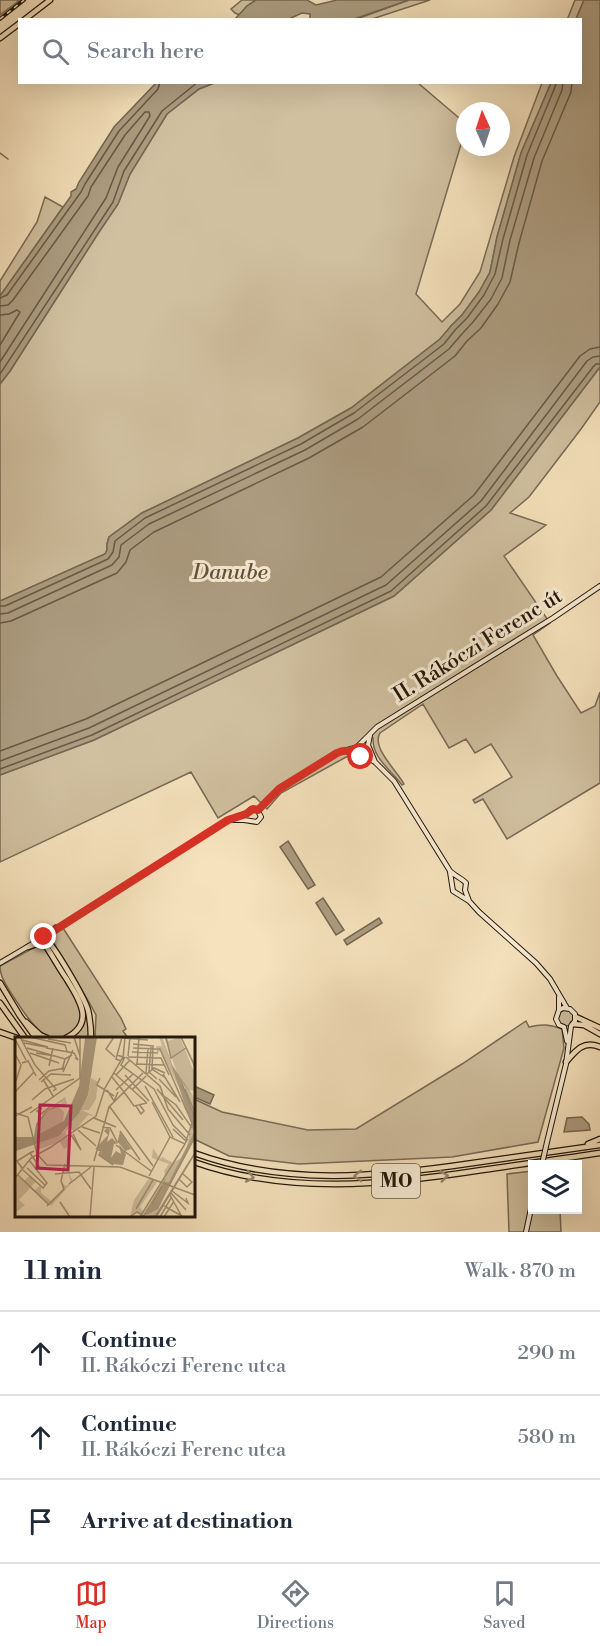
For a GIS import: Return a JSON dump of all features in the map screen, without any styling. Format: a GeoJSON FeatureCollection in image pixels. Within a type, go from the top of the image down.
{"type":"FeatureCollection","features":[{"type":"Feature","properties":{"kind":"main road"},"geometry":{"type":"LineString","coordinates":[[27,18],[50,0]]}},
{"type":"Feature","properties":{"kind":"main road"},"geometry":{"type":"LineString","coordinates":[[0,38],[18,24]]}},
{"type":"Feature","properties":{"kind":"main road","name":"II. Rákóczi Ferenc út"},"geometry":{"type":"LineString","coordinates":[[362,743],[372,732],[600,586]]}},
{"type":"Feature","properties":{"kind":"main road"},"geometry":{"type":"LineString","coordinates":[[372,732],[368,745],[375,762],[399,788],[450,871],[458,879],[464,881],[469,901]]}},
{"type":"Feature","properties":{"kind":"main road"},"geometry":{"type":"LineString","coordinates":[[0,963],[230,819],[253,809],[258,810],[279,789],[341,751],[357,747],[362,743],[368,745]]}},
{"type":"Feature","properties":{"kind":"main road"},"geometry":{"type":"LineString","coordinates":[[357,747],[357,753]]}},
{"type":"Feature","properties":{"kind":"main road"},"geometry":{"type":"LineString","coordinates":[[341,751],[357,753],[375,762]]}},
{"type":"Feature","properties":{"kind":"main road"},"geometry":{"type":"LineString","coordinates":[[366,757],[370,752]]}},
{"type":"Feature","properties":{"kind":"main road"},"geometry":{"type":"LineString","coordinates":[[225,822],[237,820],[255,822],[260,819],[261,814],[258,810]]}},
{"type":"Feature","properties":{"kind":"main road"},"geometry":{"type":"LineString","coordinates":[[248,813],[250,821]]}},
{"type":"Feature","properties":{"kind":"main road"},"geometry":{"type":"LineString","coordinates":[[450,871],[454,892],[469,901],[478,912],[536,963],[550,979],[567,1008],[573,1011],[576,1017],[600,1028]]}},
{"type":"Feature","properties":{"kind":"main road"},"geometry":{"type":"LineString","coordinates":[[453,882],[458,879]]}},
{"type":"Feature","properties":{"kind":"main road"},"geometry":{"type":"LineString","coordinates":[[459,894],[465,890]]}},
{"type":"Feature","properties":{"kind":"main road"},"geometry":{"type":"LineString","coordinates":[[48,945],[50,936],[56,928]]}},
{"type":"Feature","properties":{"kind":"main road"},"geometry":{"type":"LineString","coordinates":[[44,937],[81,1005],[83,1016],[80,1025],[76,1032],[68,1037]]}},
{"type":"Feature","properties":{"kind":"main road"},"geometry":{"type":"LineString","coordinates":[[28,946],[39,943],[48,945],[85,1003],[90,1019],[91,1037]]}},
{"type":"Feature","properties":{"kind":"main road"},"geometry":{"type":"LineString","coordinates":[[0,983],[35,1037]]}},
{"type":"Feature","properties":{"kind":"main road"},"geometry":{"type":"LineString","coordinates":[[559,996],[559,1010],[556,1019],[559,1025],[564,1027],[578,1024],[589,1027],[600,1034]]}},
{"type":"Feature","properties":{"kind":"main road"},"geometry":{"type":"LineString","coordinates":[[0,1003],[24,1037]]}},
{"type":"Feature","properties":{"kind":"main road"},"geometry":{"type":"LineString","coordinates":[[559,1010],[567,1008]]}},
{"type":"Feature","properties":{"kind":"main road"},"geometry":{"type":"LineString","coordinates":[[20,1016],[45,1037]]}},
{"type":"Feature","properties":{"kind":"main road"},"geometry":{"type":"LineString","coordinates":[[543,1160],[566,1062],[572,1025],[576,1017]]}},
{"type":"Feature","properties":{"kind":"main road"},"geometry":{"type":"LineString","coordinates":[[564,1027],[568,1044]]}},
{"type":"Feature","properties":{"kind":"main road"},"geometry":{"type":"LineString","coordinates":[[0,1032],[15,1037]]}},
{"type":"Feature","properties":{"kind":"main road"},"geometry":{"type":"LineString","coordinates":[[566,1062],[579,1047],[587,1044],[600,1047]]}},
{"type":"Feature","properties":{"kind":"main road"},"geometry":{"type":"LineString","coordinates":[[562,1150],[590,1144],[600,1139]]}},
{"type":"Feature","properties":{"kind":"main road","name":"M0"},"geometry":{"type":"LineString","coordinates":[[195,1152],[222,1162],[267,1171],[340,1176],[427,1170],[600,1145]]}},
{"type":"Feature","properties":{"kind":"main road","name":"M0"},"geometry":{"type":"LineString","coordinates":[[195,1162],[258,1179],[302,1184],[343,1185],[437,1177],[600,1153]]}},
{"type":"Feature","properties":{"kind":"main road"},"geometry":{"type":"LineString","coordinates":[[526,1232],[530,1214]]}},
{"type":"Feature","properties":{"kind":"shaded area"},"geometry":{"type":"Polygon","coordinates":[[[0,0],[20,0],[0,15],[0,0]]]}},
{"type":"Feature","properties":{"kind":"shaded area"},"geometry":{"type":"Polygon","coordinates":[[[242,0],[256,0],[240,15],[231,9],[242,0]]]}},
{"type":"Feature","properties":{"kind":"shaded area"},"geometry":{"type":"Polygon","coordinates":[[[409,0],[430,0],[375,18],[360,18],[409,0]]]}},
{"type":"Feature","properties":{"kind":"shaded area"},"geometry":{"type":"Polygon","coordinates":[[[575,0],[584,0],[576,18],[568,18],[575,0]]]}},
{"type":"Feature","properties":{"kind":"shaded area"},"geometry":{"type":"Polygon","coordinates":[[[212,84],[419,84],[456,115],[457,156],[416,294],[442,322],[460,304],[480,272],[514,157],[542,84],[551,84],[521,153],[497,237],[490,272],[462,315],[440,339],[351,408],[298,438],[142,513],[109,537],[105,554],[0,601],[0,384],[118,204],[130,174],[167,114],[199,89],[212,84]]]}},
{"type":"Feature","properties":{"kind":"shaded area"},"geometry":{"type":"Polygon","coordinates":[[[45,197],[63,207],[0,296],[0,281],[37,222],[45,197]]]}},
{"type":"Feature","properties":{"kind":"shaded area"},"geometry":{"type":"Polygon","coordinates":[[[600,367],[600,402],[529,497],[510,513],[546,525],[504,556],[550,623],[533,635],[581,713],[595,706],[600,692],[600,783],[507,839],[483,799],[475,803],[473,800],[512,777],[491,744],[475,753],[466,739],[449,748],[423,704],[380,733],[378,739],[382,752],[404,784],[402,785],[379,758],[373,738],[367,735],[355,746],[346,748],[348,756],[281,793],[267,809],[254,796],[218,818],[191,772],[0,862],[0,775],[94,740],[394,596],[491,510],[600,367]]]}},
{"type":"Feature","properties":{"kind":"shaded area"},"geometry":{"type":"Polygon","coordinates":[[[63,928],[121,1018],[126,1029],[123,1031],[127,1037],[95,1037],[96,1015],[53,942],[57,932],[63,928]]]}},
{"type":"Feature","properties":{"kind":"shaded area"},"geometry":{"type":"Polygon","coordinates":[[[37,946],[45,949],[80,1006],[80,1022],[73,1031],[66,1037],[51,1037],[40,1031],[7,987],[1,975],[0,966],[37,946]]]}},
{"type":"Feature","properties":{"kind":"shaded area"},"geometry":{"type":"Polygon","coordinates":[[[85,1010],[88,1017],[89,1037],[71,1037],[82,1027],[85,1010]]]}},
{"type":"Feature","properties":{"kind":"shaded area"},"geometry":{"type":"Polygon","coordinates":[[[566,1010],[574,1018],[566,1026],[558,1018],[566,1010]]]}},
{"type":"Feature","properties":{"kind":"shaded area"},"geometry":{"type":"Polygon","coordinates":[[[526,1021],[529,1027],[546,1025],[562,1029],[564,1048],[538,1142],[452,1157],[299,1164],[229,1156],[195,1139],[195,1099],[222,1112],[308,1130],[356,1129],[462,1064],[526,1021]]]}},
{"type":"Feature","properties":{"kind":"shaded area"},"geometry":{"type":"Polygon","coordinates":[[[528,1171],[528,1214],[560,1214],[561,1232],[509,1232],[507,1174],[528,1171]]]}},
{"type":"Feature","properties":{"kind":"water"},"geometry":{"type":"Polygon","coordinates":[[[256,0],[307,0],[316,5],[337,0],[409,0],[357,18],[310,18],[310,14],[302,13],[291,18],[236,18],[256,0]]]}},
{"type":"Feature","properties":{"kind":"water","name":"Danube"},"geometry":{"type":"Polygon","coordinates":[[[584,0],[600,0],[600,367],[491,510],[394,596],[94,740],[0,775],[0,601],[105,554],[109,537],[142,513],[298,438],[351,408],[440,339],[462,315],[490,272],[497,237],[521,153],[551,84],[582,84],[582,18],[576,18],[584,0]]]}},
{"type":"Feature","properties":{"kind":"water"},"geometry":{"type":"Polygon","coordinates":[[[155,84],[212,84],[199,89],[167,114],[130,174],[118,204],[0,384],[0,296],[71,196],[71,192],[76,189],[114,127],[155,84]]]}},
{"type":"Feature","properties":{"kind":"water"},"geometry":{"type":"Polygon","coordinates":[[[288,841],[315,885],[308,889],[280,847],[288,841]]]}},
{"type":"Feature","properties":{"kind":"water"},"geometry":{"type":"Polygon","coordinates":[[[323,898],[344,930],[336,935],[316,903],[323,898]]]}},
{"type":"Feature","properties":{"kind":"water"},"geometry":{"type":"Polygon","coordinates":[[[379,918],[382,923],[347,945],[344,940],[379,918]]]}},
{"type":"Feature","properties":{"kind":"water"},"geometry":{"type":"Polygon","coordinates":[[[195,1086],[214,1095],[210,1104],[195,1097],[195,1086]]]}},
{"type":"Feature","properties":{"kind":"water"},"geometry":{"type":"Polygon","coordinates":[[[582,1117],[589,1124],[590,1130],[564,1132],[567,1118],[582,1117]]]}},
{"type":"Feature","properties":{"kind":"waterway"},"geometry":{"type":"LineString","coordinates":[[0,153],[8,159]]}},
{"type":"Feature","properties":{"kind":"railway"},"geometry":{"type":"LineString","coordinates":[[0,19],[24,0]]}},
{"type":"Feature","properties":{"kind":"route"},"geometry":{"type":"LineString","coordinates":[[44,937],[228,820],[253,809],[258,810],[279,789],[337,753],[351,751],[361,757]]}}]}
